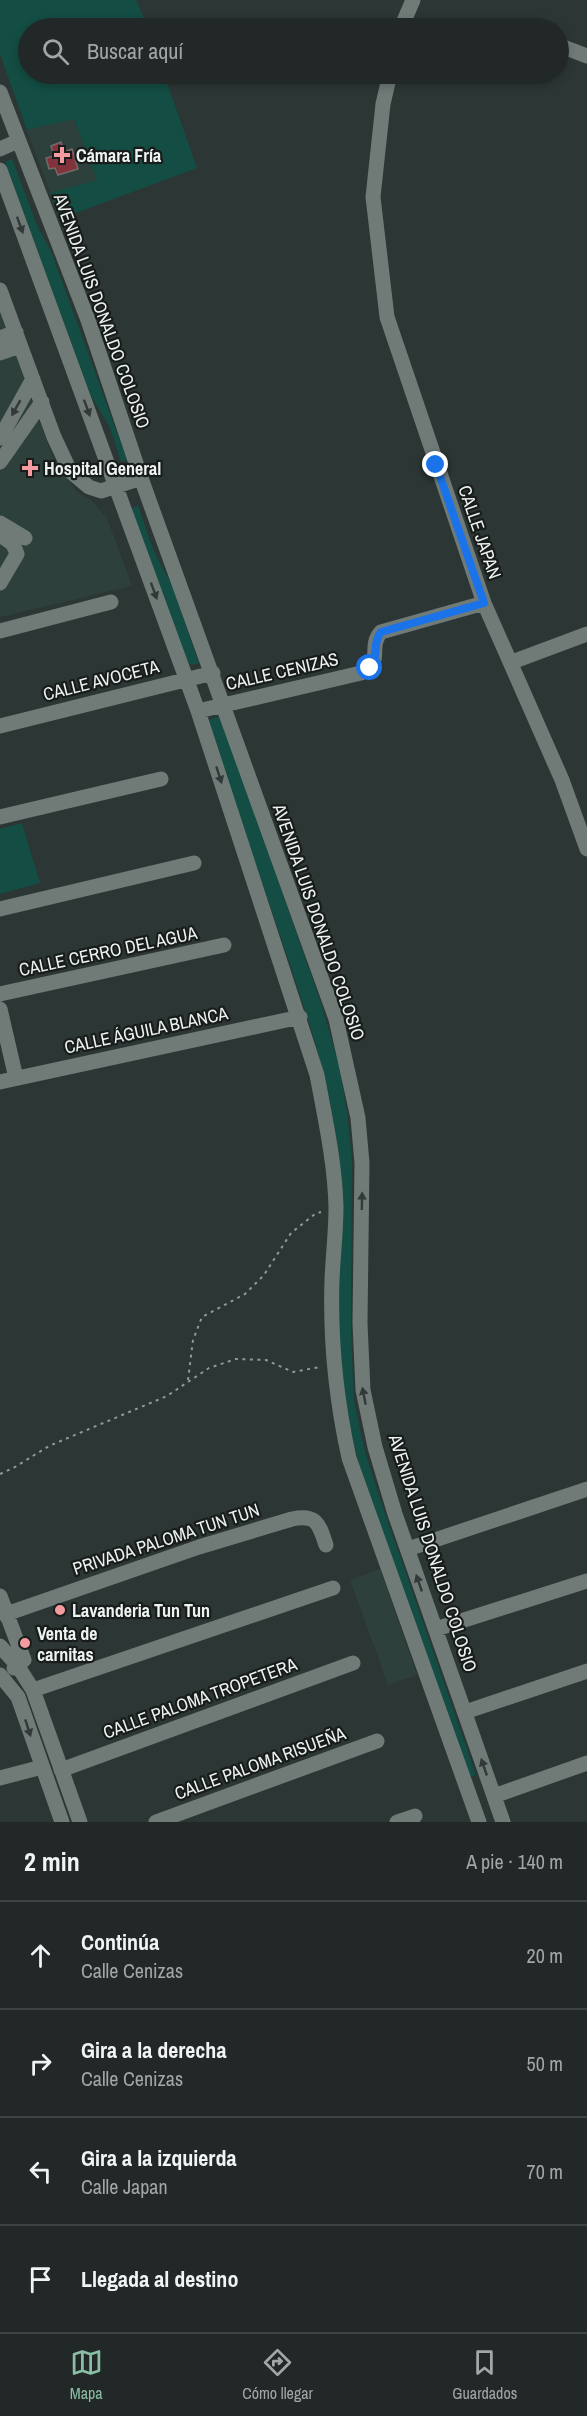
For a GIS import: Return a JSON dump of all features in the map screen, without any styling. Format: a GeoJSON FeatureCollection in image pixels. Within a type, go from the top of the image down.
{"type":"FeatureCollection","features":[{"type":"Feature","properties":{"kind":"street"},"geometry":{"type":"LineString","coordinates":[[405,18],[413,0]]}},
{"type":"Feature","properties":{"kind":"street"},"geometry":{"type":"LineString","coordinates":[[569,49],[587,56]]}},
{"type":"Feature","properties":{"kind":"street","name":"CALLE JAPAN"},"geometry":{"type":"LineString","coordinates":[[388,84],[383,104],[373,197],[387,317],[484,603],[512,662],[562,780],[587,849]]}},
{"type":"Feature","properties":{"kind":"street","name":"AVENIDA LUIS DONALDO COLOSIO"},"geometry":{"type":"LineString","coordinates":[[0,92],[87,320],[141,478],[336,1019],[358,1118],[363,1163],[360,1323],[363,1390],[375,1447],[408,1549],[503,1822]]}},
{"type":"Feature","properties":{"kind":"street"},"geometry":{"type":"LineString","coordinates":[[0,149],[18,141]]}},
{"type":"Feature","properties":{"kind":"street"},"geometry":{"type":"LineString","coordinates":[[0,170],[198,711],[300,1017],[317,1075],[326,1123],[336,1208],[332,1281],[333,1365],[338,1409],[349,1458],[479,1822]]}},
{"type":"Feature","properties":{"kind":"street"},"geometry":{"type":"LineString","coordinates":[[0,290],[54,437],[70,471],[89,487],[101,491],[141,478]]}},
{"type":"Feature","properties":{"kind":"street"},"geometry":{"type":"LineString","coordinates":[[0,338],[18,339]]}},
{"type":"Feature","properties":{"kind":"street"},"geometry":{"type":"LineString","coordinates":[[0,353],[18,339]]}},
{"type":"Feature","properties":{"kind":"street"},"geometry":{"type":"LineString","coordinates":[[0,438],[33,379]]}},
{"type":"Feature","properties":{"kind":"street"},"geometry":{"type":"LineString","coordinates":[[0,462],[42,402]]}},
{"type":"Feature","properties":{"kind":"street"},"geometry":{"type":"LineString","coordinates":[[0,523],[25,538]]}},
{"type":"Feature","properties":{"kind":"street"},"geometry":{"type":"LineString","coordinates":[[0,535],[13,544],[17,555],[1,578]]}},
{"type":"Feature","properties":{"kind":"street"},"geometry":{"type":"LineString","coordinates":[[0,631],[111,602]]}},
{"type":"Feature","properties":{"kind":"street","name":"CALLE CENIZAS"},"geometry":{"type":"LineString","coordinates":[[198,711],[361,673],[375,662],[375,639],[381,632],[484,603]]}},
{"type":"Feature","properties":{"kind":"street"},"geometry":{"type":"LineString","coordinates":[[512,662],[587,634]]}},
{"type":"Feature","properties":{"kind":"street","name":"CALLE AVOCETA"},"geometry":{"type":"LineString","coordinates":[[0,726],[213,674]]}},
{"type":"Feature","properties":{"kind":"street"},"geometry":{"type":"LineString","coordinates":[[0,818],[161,780]]}},
{"type":"Feature","properties":{"kind":"street"},"geometry":{"type":"LineString","coordinates":[[0,909],[194,863]]}},
{"type":"Feature","properties":{"kind":"street","name":"CALLE CERRO DEL AGUA"},"geometry":{"type":"LineString","coordinates":[[0,994],[224,945]]}},
{"type":"Feature","properties":{"kind":"street"},"geometry":{"type":"LineString","coordinates":[[0,1009],[16,1078]]}},
{"type":"Feature","properties":{"kind":"street","name":"CALLE ÁGUILA BLANCA"},"geometry":{"type":"LineString","coordinates":[[0,1082],[300,1017]]}},
{"type":"Feature","properties":{"kind":"street"},"geometry":{"type":"LineString","coordinates":[[408,1549],[587,1489]]}},
{"type":"Feature","properties":{"kind":"street","name":"PRIVADA PALOMA TUN TUN"},"geometry":{"type":"LineString","coordinates":[[7,1617],[9,1613],[199,1547],[304,1516],[312,1518],[320,1527],[326,1545]]}},
{"type":"Feature","properties":{"kind":"street"},"geometry":{"type":"LineString","coordinates":[[436,1629],[587,1581]]}},
{"type":"Feature","properties":{"kind":"street"},"geometry":{"type":"LineString","coordinates":[[33,1690],[333,1588]]}},
{"type":"Feature","properties":{"kind":"street"},"geometry":{"type":"LineString","coordinates":[[0,1596],[24,1660],[1,1676],[18,1697],[62,1822]]}},
{"type":"Feature","properties":{"kind":"street"},"geometry":{"type":"LineString","coordinates":[[2,1651],[17,1665],[33,1690],[80,1822]]}},
{"type":"Feature","properties":{"kind":"street","name":"CALLE PALOMA TROPETERA"},"geometry":{"type":"LineString","coordinates":[[61,1770],[353,1663]]}},
{"type":"Feature","properties":{"kind":"street"},"geometry":{"type":"LineString","coordinates":[[465,1712],[587,1671]]}},
{"type":"Feature","properties":{"kind":"street","name":"CALLE PALOMA RISUEÑA"},"geometry":{"type":"LineString","coordinates":[[156,1822],[377,1741]]}},
{"type":"Feature","properties":{"kind":"street"},"geometry":{"type":"LineString","coordinates":[[470,1796],[492,1792],[587,1763]]}},
{"type":"Feature","properties":{"kind":"street"},"geometry":{"type":"LineString","coordinates":[[0,1778],[42,1767]]}},
{"type":"Feature","properties":{"kind":"street"},"geometry":{"type":"LineString","coordinates":[[397,1822],[415,1816]]}},
{"type":"Feature","properties":{"kind":"path"},"geometry":{"type":"LineString","coordinates":[[188,1381],[193,1340],[202,1317],[245,1294],[264,1275],[291,1233],[315,1214],[336,1208]]}},
{"type":"Feature","properties":{"kind":"path"},"geometry":{"type":"LineString","coordinates":[[0,1474],[49,1446],[167,1396],[209,1368],[236,1359],[266,1360],[293,1372],[333,1365]]}},
{"type":"Feature","properties":{"kind":"shaded area","name":"Cámara Fría"},"geometry":{"type":"Polygon","coordinates":[[[74,119],[97,180],[50,193],[27,130],[74,119]]]}},
{"type":"Feature","properties":{"kind":"shaded area","name":"Hospital General"},"geometry":{"type":"Polygon","coordinates":[[[0,310],[52,456],[77,492],[91,500],[107,518],[132,586],[0,617],[0,310]]]}},
{"type":"Feature","properties":{"kind":"shaded area"},"geometry":{"type":"Polygon","coordinates":[[[380,1569],[417,1675],[388,1685],[350,1580],[380,1569]]]}},
{"type":"Feature","properties":{"kind":"green space"},"geometry":{"type":"Polygon","coordinates":[[[0,0],[136,0],[144,18],[18,18],[18,84],[168,84],[197,168],[60,219],[50,193],[97,180],[74,119],[27,130],[0,54],[0,0]]]}},
{"type":"Feature","properties":{"kind":"green space"},"geometry":{"type":"Polygon","coordinates":[[[12,159],[38,228],[51,251],[127,460],[121,462],[110,428],[90,394],[5,162],[12,159]]]}},
{"type":"Feature","properties":{"kind":"green space"},"geometry":{"type":"Polygon","coordinates":[[[138,505],[156,555],[171,582],[199,664],[186,665],[131,509],[138,505]]]}},
{"type":"Feature","properties":{"kind":"green space"},"geometry":{"type":"Polygon","coordinates":[[[220,716],[321,1003],[339,1065],[352,1159],[351,1331],[354,1401],[364,1448],[377,1490],[476,1775],[469,1777],[364,1481],[351,1430],[341,1379],[338,1344],[340,1194],[333,1117],[306,1012],[206,721],[220,716]]]}},
{"type":"Feature","properties":{"kind":"green space"},"geometry":{"type":"Polygon","coordinates":[[[22,823],[40,883],[0,894],[0,829],[22,823]]]}},
{"type":"Feature","properties":{"kind":"building"},"geometry":{"type":"Polygon","coordinates":[[[61,142],[64,152],[72,149],[78,169],[58,175],[55,168],[49,169],[46,158],[54,156],[51,146],[61,142]]]}},
{"type":"Feature","properties":{"kind":"place","name":"Cámara Fría"},"geometry":{"type":"Point","coordinates":[62,155]}},
{"type":"Feature","properties":{"kind":"place","name":"Hospital General"},"geometry":{"type":"Point","coordinates":[30,468]}},
{"type":"Feature","properties":{"kind":"place","name":"Lavanderia Tun Tun"},"geometry":{"type":"Point","coordinates":[60,1610]}},
{"type":"Feature","properties":{"kind":"place","name":"Venta de carnitas"},"geometry":{"type":"Point","coordinates":[25,1643]}},
{"type":"Feature","properties":{"kind":"route"},"geometry":{"type":"LineString","coordinates":[[370,668],[375,662],[375,639],[381,632],[484,603],[436,465]]}}]}
